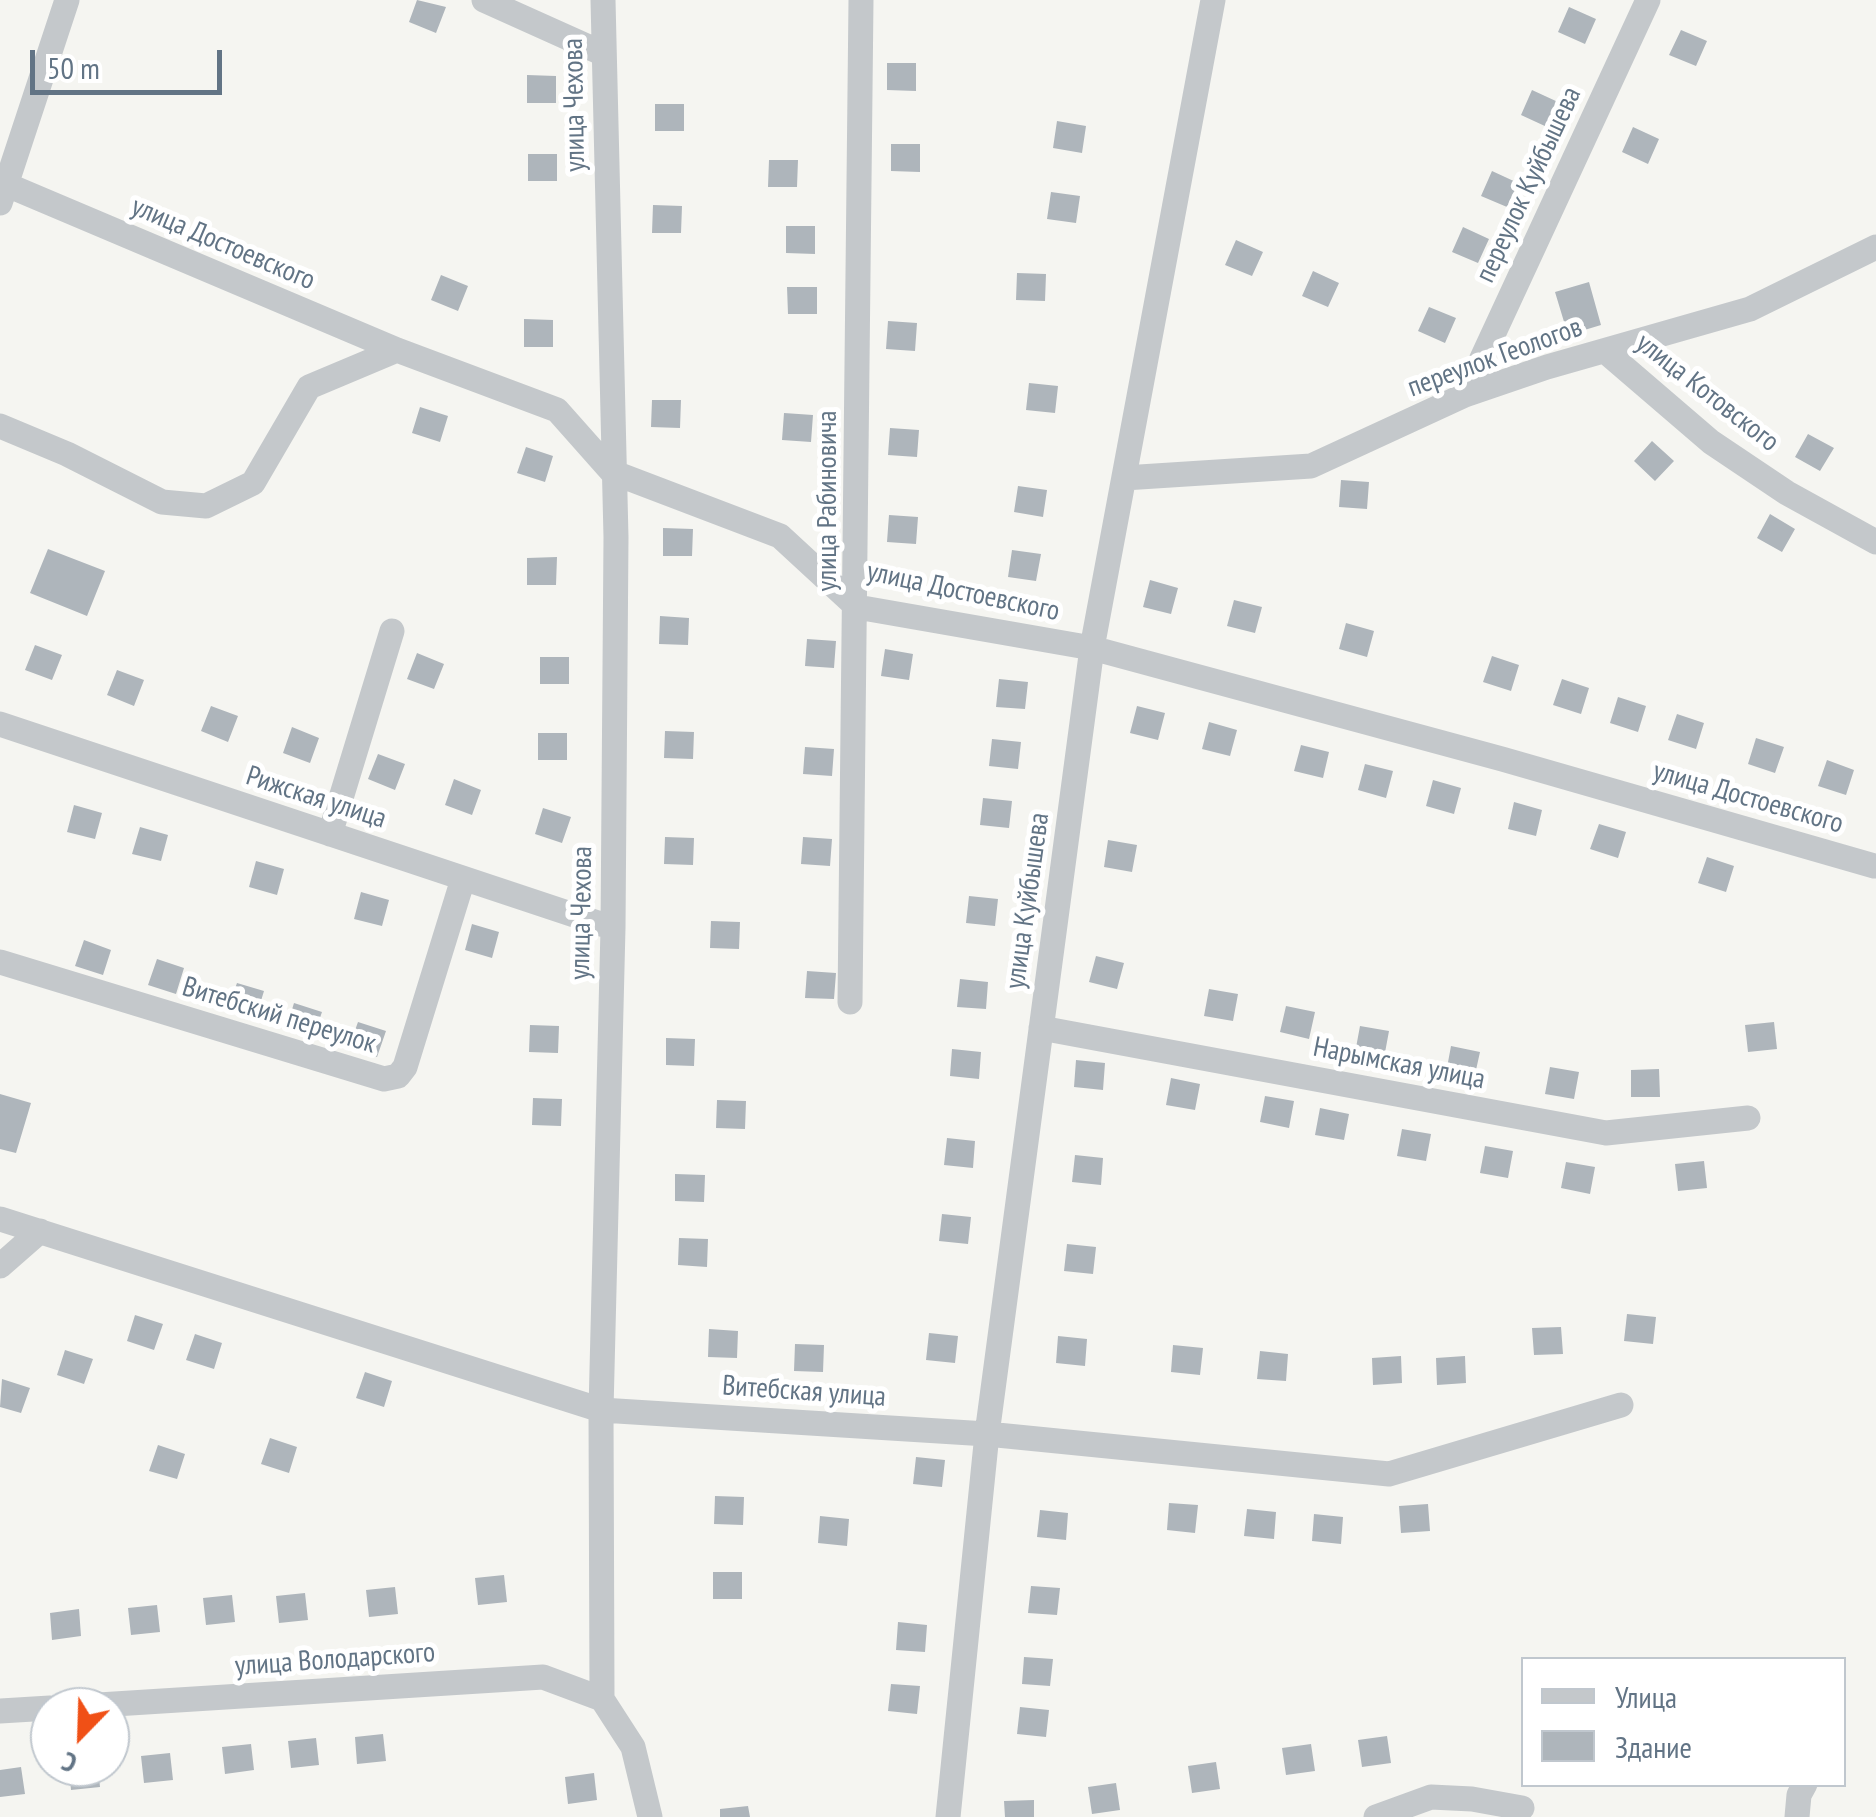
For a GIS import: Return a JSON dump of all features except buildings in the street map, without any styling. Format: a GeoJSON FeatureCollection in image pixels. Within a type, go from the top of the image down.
{"type":"FeatureCollection","features":[{"type":"Feature","properties":{"kind":"street"},"geometry":{"type":"LineString","coordinates":[[2,190],[67,0]]}},
{"type":"Feature","properties":{"kind":"street"},"geometry":{"type":"LineString","coordinates":[[484,0],[604,54]]}},
{"type":"Feature","properties":{"kind":"street","name":"улица Чехова"},"geometry":{"type":"LineString","coordinates":[[602,1699],[600,1410],[613,928],[616,537],[603,0]]}},
{"type":"Feature","properties":{"kind":"street","name":"улица Рабиновича"},"geometry":{"type":"LineString","coordinates":[[850,1002],[861,0]]}},
{"type":"Feature","properties":{"kind":"street","name":"улица Куйбышева"},"geometry":{"type":"LineString","coordinates":[[948,1817],[987,1434],[1092,648],[1213,0]]}},
{"type":"Feature","properties":{"kind":"street","name":"переулок Куйбышева"},"geometry":{"type":"LineString","coordinates":[[1465,395],[1648,0]]}},
{"type":"Feature","properties":{"kind":"street","name":"улица Достоевского"},"geometry":{"type":"LineString","coordinates":[[2,190],[397,350],[557,410],[612,472],[780,536],[857,606],[1092,648],[1502,759],[1874,866]]}},
{"type":"Feature","properties":{"kind":"street","name":"переулок Геологов"},"geometry":{"type":"LineString","coordinates":[[1124,478],[1312,466],[1465,395],[1750,310],[1876,247]]}},
{"type":"Feature","properties":{"kind":"street"},"geometry":{"type":"LineString","coordinates":[[0,426],[67,454],[162,502],[206,506],[253,483],[309,386],[397,350]]}},
{"type":"Feature","properties":{"kind":"street","name":"улица Котовского"},"geometry":{"type":"LineString","coordinates":[[1605,351],[1711,442],[1788,493],[1876,542]]}},
{"type":"Feature","properties":{"kind":"street"},"geometry":{"type":"LineString","coordinates":[[330,834],[392,632]]}},
{"type":"Feature","properties":{"kind":"street","name":"Рижская улица"},"geometry":{"type":"LineString","coordinates":[[0,724],[613,928]]}},
{"type":"Feature","properties":{"kind":"street","name":"Витебский переулок"},"geometry":{"type":"LineString","coordinates":[[0,962],[384,1079],[398,1076],[405,1067],[464,878]]}},
{"type":"Feature","properties":{"kind":"street","name":"Нарымская улица"},"geometry":{"type":"LineString","coordinates":[[1041,1028],[1606,1133],[1748,1118]]}},
{"type":"Feature","properties":{"kind":"street","name":"Витебская улица"},"geometry":{"type":"LineString","coordinates":[[0,1219],[600,1410],[987,1434],[1389,1474],[1622,1405]]}},
{"type":"Feature","properties":{"kind":"street"},"geometry":{"type":"LineString","coordinates":[[0,1266],[40,1231]]}},
{"type":"Feature","properties":{"kind":"street","name":"улица Володарского"},"geometry":{"type":"LineString","coordinates":[[130,1703],[543,1677],[602,1699]]}},
{"type":"Feature","properties":{"kind":"street"},"geometry":{"type":"LineString","coordinates":[[602,1699],[633,1747],[650,1817]]}},
{"type":"Feature","properties":{"kind":"street"},"geometry":{"type":"LineString","coordinates":[[0,1711],[30,1709]]}},
{"type":"Feature","properties":{"kind":"street"},"geometry":{"type":"LineString","coordinates":[[1376,1817],[1432,1797],[1522,1808]]}}]}
